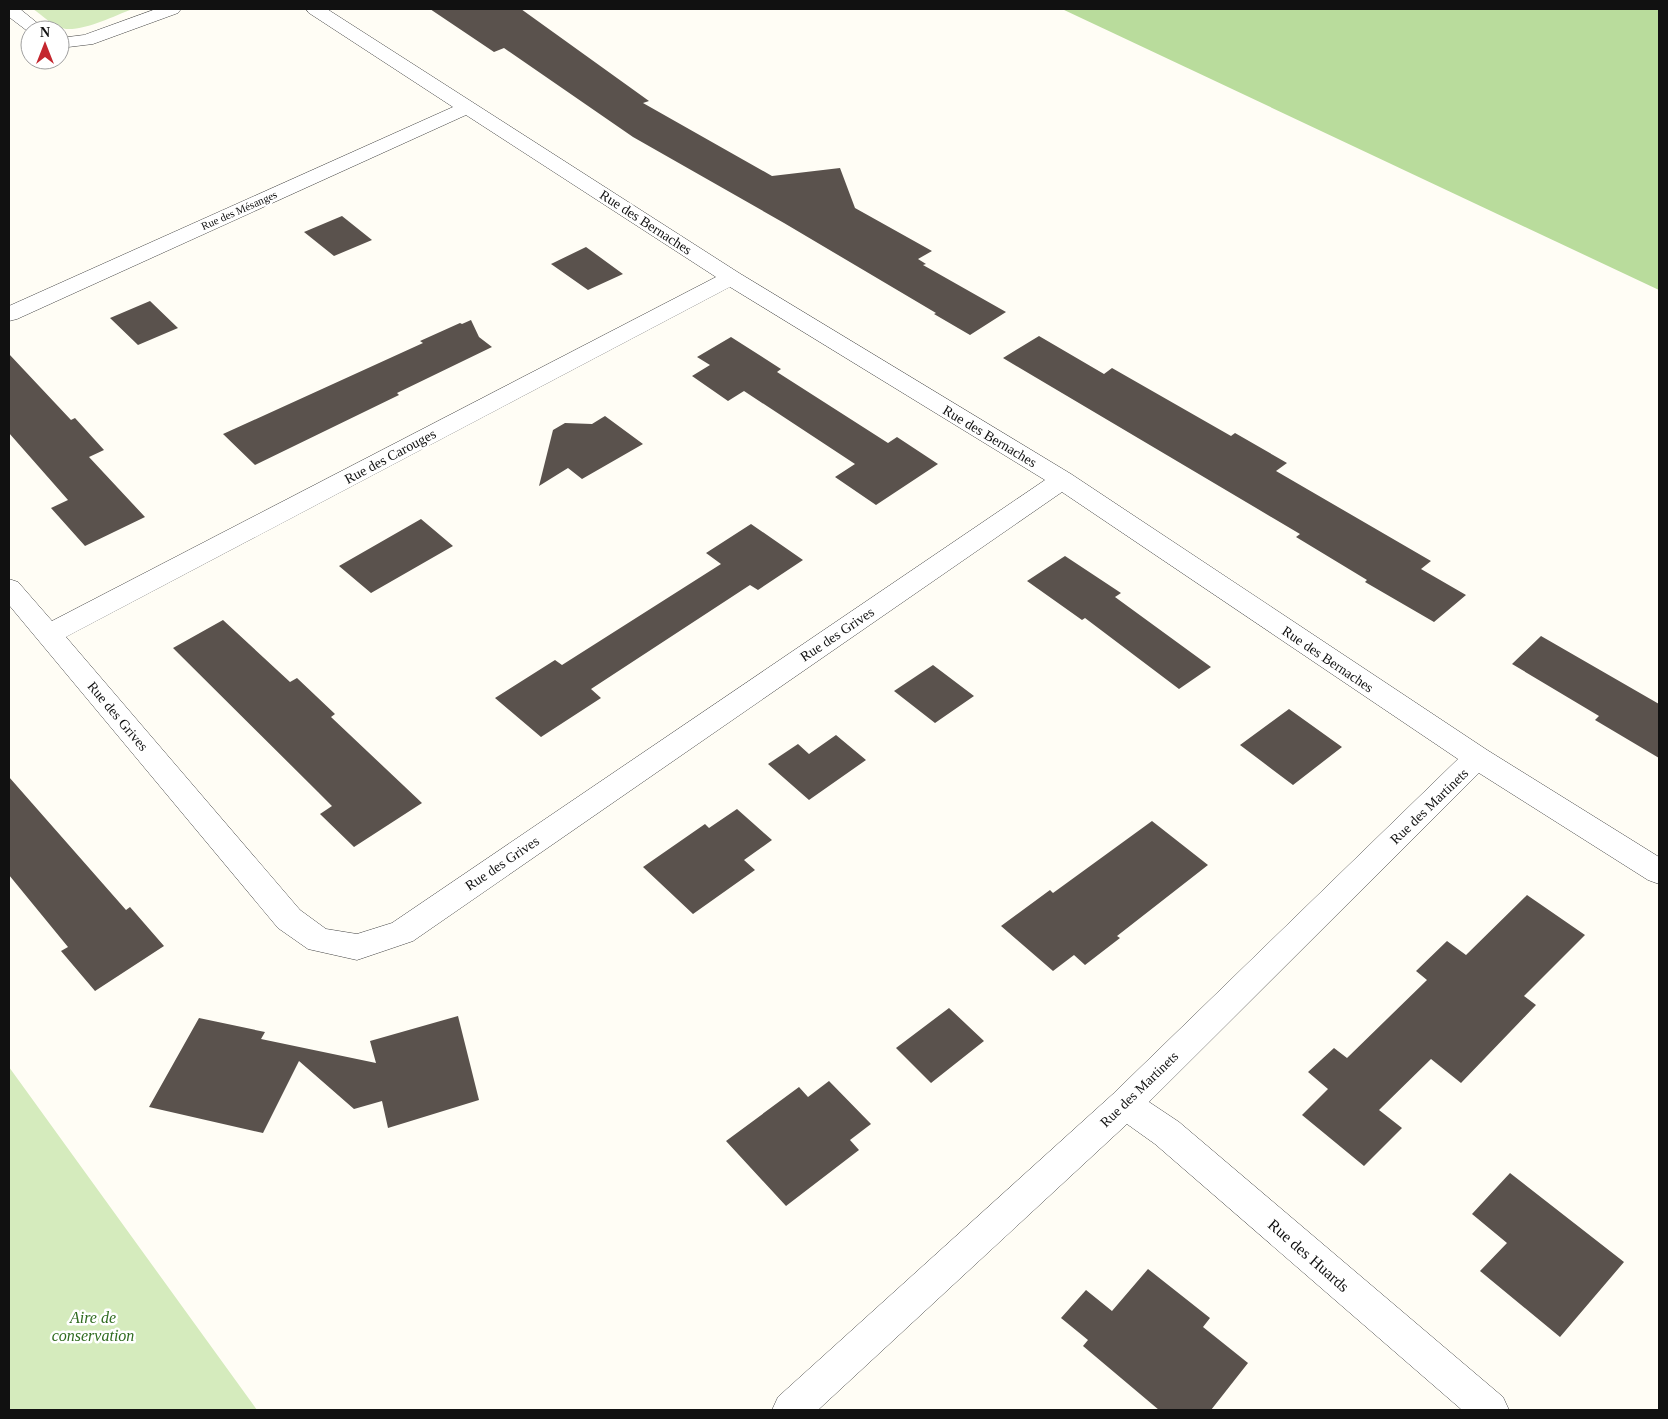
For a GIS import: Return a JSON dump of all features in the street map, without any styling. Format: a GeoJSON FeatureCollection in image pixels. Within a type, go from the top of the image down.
{"type":"FeatureCollection","features":[{"type":"Feature","properties":{"kind":"street"},"geometry":{"type":"LineString","coordinates":[[9,9],[24,20]]}},
{"type":"Feature","properties":{"kind":"street"},"geometry":{"type":"LineString","coordinates":[[70,42],[87,40],[172,9]]}},
{"type":"Feature","properties":{"kind":"street","name":"Rue des Bernaches"},"geometry":{"type":"LineString","coordinates":[[315,9],[731,278],[1062,480],[1477,758],[1659,872]]}},
{"type":"Feature","properties":{"kind":"street","name":"Rue des Mésanges"},"geometry":{"type":"LineString","coordinates":[[9,314],[469,107]]}},
{"type":"Feature","properties":{"kind":"street","name":"Rue des Carouges"},"geometry":{"type":"LineString","coordinates":[[50,634],[731,278]]}},
{"type":"Feature","properties":{"kind":"street","name":"Rue des Grives"},"geometry":{"type":"LineString","coordinates":[[9,588],[50,634],[289,919],[319,940],[357,947],[402,932],[1062,480]]}},
{"type":"Feature","properties":{"kind":"street","name":"Rue des Martinets"},"geometry":{"type":"LineString","coordinates":[[791,1410],[1125,1104],[1477,758]]}},
{"type":"Feature","properties":{"kind":"street","name":"Rue des Huards"},"geometry":{"type":"LineString","coordinates":[[1125,1104],[1167,1133],[1490,1410]]}},
{"type":"Feature","properties":{"kind":"green space"},"geometry":{"type":"Polygon","coordinates":[[[33,9],[133,9],[92,25],[74,29],[70,29],[70,20],[48,20],[33,9]]]}},
{"type":"Feature","properties":{"kind":"green space"},"geometry":{"type":"Polygon","coordinates":[[[1062,9],[1659,9],[1659,290],[1062,9]]]}},
{"type":"Feature","properties":{"kind":"green space","name":"Aire de conservation"},"geometry":{"type":"Polygon","coordinates":[[[9,1067],[257,1410],[9,1410],[9,1067]]]}},
{"type":"Feature","properties":{"kind":"building"},"geometry":{"type":"Polygon","coordinates":[[[430,9],[521,9],[649,101],[643,103],[772,176],[840,168],[855,208],[932,251],[918,259],[926,264],[923,265],[1006,312],[970,335],[784,223],[633,137],[504,48],[494,52],[430,9]]]}},
{"type":"Feature","properties":{"kind":"building"},"geometry":{"type":"Polygon","coordinates":[[[342,216],[372,240],[334,256],[304,232],[342,216]]]}},
{"type":"Feature","properties":{"kind":"building"},"geometry":{"type":"Polygon","coordinates":[[[586,247],[623,274],[588,290],[551,264],[586,247]]]}},
{"type":"Feature","properties":{"kind":"building"},"geometry":{"type":"Polygon","coordinates":[[[150,301],[178,328],[138,345],[110,318],[150,301]]]}},
{"type":"Feature","properties":{"kind":"building"},"geometry":{"type":"Polygon","coordinates":[[[471,320],[479,337],[492,347],[397,393],[399,395],[255,465],[223,434],[423,343],[420,341],[471,320]]]}},
{"type":"Feature","properties":{"kind":"building"},"geometry":{"type":"Polygon","coordinates":[[[1039,336],[1104,374],[1112,368],[1231,436],[1235,433],[1287,463],[1276,471],[1431,561],[1421,569],[1466,595],[1434,622],[1365,582],[1367,580],[1296,537],[1300,534],[1003,358],[1039,336]]]}},
{"type":"Feature","properties":{"kind":"building"},"geometry":{"type":"Polygon","coordinates":[[[731,337],[781,369],[777,372],[888,443],[897,437],[938,464],[876,505],[835,477],[855,464],[744,391],[728,401],[692,376],[710,365],[697,357],[731,337]]]}},
{"type":"Feature","properties":{"kind":"building"},"geometry":{"type":"Polygon","coordinates":[[[9,354],[71,420],[75,418],[104,450],[89,457],[145,517],[85,546],[51,508],[68,500],[9,433],[9,354]]]}},
{"type":"Feature","properties":{"kind":"building"},"geometry":{"type":"Polygon","coordinates":[[[605,416],[643,444],[582,479],[568,468],[539,486],[553,430],[565,423],[592,424],[605,416]]]}},
{"type":"Feature","properties":{"kind":"building"},"geometry":{"type":"Polygon","coordinates":[[[421,519],[453,546],[371,593],[339,566],[421,519]]]}},
{"type":"Feature","properties":{"kind":"building"},"geometry":{"type":"Polygon","coordinates":[[[751,524],[803,560],[758,590],[750,585],[591,689],[601,698],[541,737],[495,698],[555,660],[562,665],[721,564],[706,553],[751,524]]]}},
{"type":"Feature","properties":{"kind":"building"},"geometry":{"type":"Polygon","coordinates":[[[1065,556],[1121,593],[1115,597],[1211,667],[1179,689],[1085,618],[1082,620],[1027,581],[1065,556]]]}},
{"type":"Feature","properties":{"kind":"building"},"geometry":{"type":"Polygon","coordinates":[[[223,620],[290,682],[297,678],[335,714],[331,717],[422,803],[354,847],[320,814],[332,806],[173,648],[223,620]]]}},
{"type":"Feature","properties":{"kind":"building"},"geometry":{"type":"Polygon","coordinates":[[[1541,636],[1659,704],[1659,758],[1595,720],[1599,716],[1512,664],[1541,636]]]}},
{"type":"Feature","properties":{"kind":"building"},"geometry":{"type":"Polygon","coordinates":[[[933,665],[974,696],[935,723],[894,691],[933,665]]]}},
{"type":"Feature","properties":{"kind":"building"},"geometry":{"type":"Polygon","coordinates":[[[1289,709],[1342,747],[1293,785],[1240,745],[1289,709]]]}},
{"type":"Feature","properties":{"kind":"building"},"geometry":{"type":"Polygon","coordinates":[[[836,735],[866,760],[809,800],[768,764],[798,744],[809,754],[836,735]]]}},
{"type":"Feature","properties":{"kind":"building"},"geometry":{"type":"Polygon","coordinates":[[[9,777],[126,910],[130,907],[164,946],[95,991],[61,951],[68,947],[9,875],[9,777]]]}},
{"type":"Feature","properties":{"kind":"building"},"geometry":{"type":"Polygon","coordinates":[[[737,809],[772,840],[744,860],[755,870],[693,914],[643,867],[705,824],[709,828],[737,809]]]}},
{"type":"Feature","properties":{"kind":"building"},"geometry":{"type":"Polygon","coordinates":[[[1152,821],[1208,865],[1117,936],[1120,938],[1085,965],[1074,955],[1053,971],[1001,926],[1050,890],[1053,893],[1152,821]]]}},
{"type":"Feature","properties":{"kind":"building"},"geometry":{"type":"Polygon","coordinates":[[[1527,895],[1585,935],[1524,996],[1536,1005],[1461,1083],[1431,1059],[1379,1110],[1402,1128],[1364,1166],[1302,1115],[1328,1089],[1308,1072],[1334,1048],[1347,1058],[1427,980],[1416,971],[1447,941],[1466,955],[1527,895]]]}},
{"type":"Feature","properties":{"kind":"building"},"geometry":{"type":"Polygon","coordinates":[[[949,1008],[984,1041],[931,1083],[896,1048],[949,1008]]]}},
{"type":"Feature","properties":{"kind":"building"},"geometry":{"type":"Polygon","coordinates":[[[458,1016],[479,1100],[388,1128],[382,1101],[354,1109],[299,1061],[263,1133],[149,1107],[199,1018],[265,1032],[261,1039],[376,1063],[370,1041],[458,1016]]]}},
{"type":"Feature","properties":{"kind":"building"},"geometry":{"type":"Polygon","coordinates":[[[829,1081],[871,1124],[850,1140],[859,1150],[786,1206],[726,1141],[799,1087],[808,1097],[829,1081]]]}},
{"type":"Feature","properties":{"kind":"building"},"geometry":{"type":"Polygon","coordinates":[[[1510,1173],[1624,1262],[1560,1337],[1480,1271],[1507,1243],[1472,1214],[1510,1173]]]}},
{"type":"Feature","properties":{"kind":"building"},"geometry":{"type":"Polygon","coordinates":[[[1148,1269],[1210,1318],[1203,1327],[1248,1363],[1211,1410],[1159,1410],[1083,1346],[1088,1340],[1061,1318],[1086,1290],[1112,1311],[1148,1269]]]}}]}
